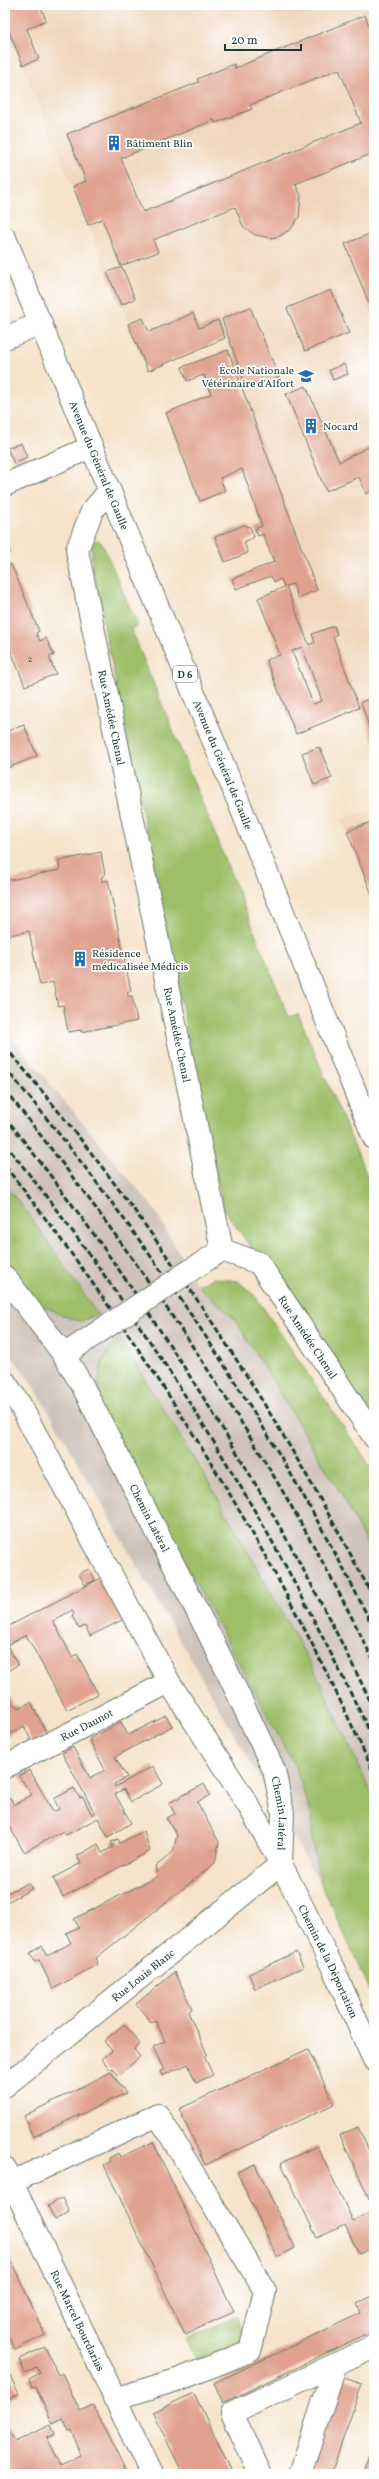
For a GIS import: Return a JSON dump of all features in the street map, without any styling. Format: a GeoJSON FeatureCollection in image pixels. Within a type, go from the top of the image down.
{"type":"FeatureCollection","features":[{"type":"Feature","properties":{"kind":"street","name":"Avenue du Général de Gaulle"},"geometry":{"type":"LineString","coordinates":[[5,238],[237,798],[369,1110],[374,1138]]}},
{"type":"Feature","properties":{"kind":"street"},"geometry":{"type":"LineString","coordinates":[[5,338],[41,323]]}},
{"type":"Feature","properties":{"kind":"street"},"geometry":{"type":"LineString","coordinates":[[5,485],[92,447]]}},
{"type":"Feature","properties":{"kind":"street","name":"Rue Amédée Chenal"},"geometry":{"type":"LineString","coordinates":[[109,491],[92,511],[77,550],[222,1250],[259,1263],[374,1437]]}},
{"type":"Feature","properties":{"kind":"street"},"geometry":{"type":"LineString","coordinates":[[64,1355],[222,1250]]}},
{"type":"Feature","properties":{"kind":"street","name":"Chemin Latéral"},"geometry":{"type":"LineString","coordinates":[[5,1277],[64,1355],[82,1385],[210,1636],[274,1770],[282,1813],[281,1864]]}},
{"type":"Feature","properties":{"kind":"street","name":"Chemin Latéral"},"geometry":{"type":"LineString","coordinates":[[5,1382],[18,1403],[169,1682],[250,1808],[281,1864]]}},
{"type":"Feature","properties":{"kind":"street","name":"Rue Daunot"},"geometry":{"type":"LineString","coordinates":[[5,1767],[169,1682]]}},
{"type":"Feature","properties":{"kind":"street","name":"Chemin de la Déportation"},"geometry":{"type":"LineString","coordinates":[[281,1864],[332,1966],[374,2060]]}},
{"type":"Feature","properties":{"kind":"street","name":"Rue Louis Blanc"},"geometry":{"type":"LineString","coordinates":[[5,2086],[281,1864]]}},
{"type":"Feature","properties":{"kind":"street"},"geometry":{"type":"LineString","coordinates":[[8,2175],[158,2115],[264,2291],[250,2351],[180,2379],[114,2399]]}},
{"type":"Feature","properties":{"kind":"street","name":"Rue Marcel Bourdarias"},"geometry":{"type":"LineString","coordinates":[[8,2175],[151,2474]]}},
{"type":"Feature","properties":{"kind":"street"},"geometry":{"type":"LineString","coordinates":[[260,2474],[232,2413],[374,2346]]}},
{"type":"Feature","properties":{"kind":"street"},"geometry":{"type":"LineString","coordinates":[[300,2474],[336,2364]]}},
{"type":"Feature","properties":{"kind":"shaded area","name":"École Nationale Vétérinaire d'Alfort"},"geometry":{"type":"Polygon","coordinates":[[[5,5],[374,5],[374,747],[333,636],[309,645],[286,586],[311,576],[225,338],[148,371],[5,22],[5,5]]]}},
{"type":"Feature","properties":{"kind":"shaded area"},"geometry":{"type":"Polygon","coordinates":[[[374,808],[374,900],[342,820],[374,808]]]}},
{"type":"Feature","properties":{"kind":"shaded area"},"geometry":{"type":"Polygon","coordinates":[[[5,1029],[154,1209],[197,1285],[234,1318],[343,1497],[374,1559],[374,1978],[34,1386],[5,1347],[5,1029]]]}},
{"type":"Feature","properties":{"kind":"green space"},"geometry":{"type":"Polygon","coordinates":[[[97,540],[102,543],[138,626],[131,628],[289,1017],[298,1014],[374,1192],[374,1423],[223,1208],[92,566],[92,544],[97,540]]]}},
{"type":"Feature","properties":{"kind":"green space"},"geometry":{"type":"Polygon","coordinates":[[[5,1185],[27,1212],[98,1315],[80,1321],[68,1318],[33,1301],[5,1261],[5,1185]]]}},
{"type":"Feature","properties":{"kind":"green space"},"geometry":{"type":"Polygon","coordinates":[[[213,1278],[238,1281],[256,1297],[374,1472],[374,1559],[343,1497],[234,1318],[197,1285],[213,1278]]]}},
{"type":"Feature","properties":{"kind":"green space"},"geometry":{"type":"Polygon","coordinates":[[[116,1341],[122,1343],[215,1493],[317,1675],[374,1800],[374,1999],[320,1881],[312,1841],[312,1817],[296,1768],[99,1405],[100,1370],[105,1356],[116,1341]]]}},
{"type":"Feature","properties":{"kind":"green space"},"geometry":{"type":"Polygon","coordinates":[[[236,2316],[247,2338],[197,2361],[186,2339],[236,2316]]]}},
{"type":"Feature","properties":{"kind":"building"},"geometry":{"type":"Polygon","coordinates":[[[5,5],[40,5],[46,20],[27,29],[39,59],[23,65],[5,22],[5,5]]]}},
{"type":"Feature","properties":{"kind":"building","name":"Bâtiment Blin"},"geometry":{"type":"Polygon","coordinates":[[[365,15],[374,38],[374,153],[295,184],[301,195],[299,217],[291,229],[280,236],[271,238],[255,235],[243,226],[235,207],[153,240],[158,252],[121,266],[102,219],[88,225],[73,186],[86,181],[67,134],[199,82],[197,79],[234,64],[235,68],[365,15]],[[339,69],[250,105],[252,109],[215,123],[214,120],[121,158],[143,212],[361,123],[339,69]]]}},
{"type":"Feature","properties":{"kind":"building"},"geometry":{"type":"Polygon","coordinates":[[[374,232],[374,316],[345,244],[374,232]]]}},
{"type":"Feature","properties":{"kind":"building"},"geometry":{"type":"Polygon","coordinates":[[[122,267],[135,299],[121,305],[107,272],[122,267]]]}},
{"type":"Feature","properties":{"kind":"building"},"geometry":{"type":"Polygon","coordinates":[[[331,290],[349,333],[305,351],[287,308],[331,290]]]}},
{"type":"Feature","properties":{"kind":"building"},"geometry":{"type":"Polygon","coordinates":[[[250,307],[279,377],[261,385],[258,383],[246,387],[222,319],[250,307]]]}},
{"type":"Feature","properties":{"kind":"building"},"geometry":{"type":"Polygon","coordinates":[[[193,313],[199,328],[218,320],[225,338],[148,371],[128,324],[143,318],[149,332],[193,313]]]}},
{"type":"Feature","properties":{"kind":"building"},"geometry":{"type":"Polygon","coordinates":[[[228,350],[317,590],[298,598],[293,584],[286,586],[309,645],[315,642],[312,634],[334,626],[337,634],[333,636],[359,708],[296,734],[266,660],[280,655],[258,598],[284,587],[281,579],[274,582],[271,576],[236,589],[232,579],[274,562],[263,534],[258,536],[255,529],[262,526],[242,469],[220,478],[225,491],[200,501],[166,413],[211,394],[204,375],[187,381],[182,367],[228,350]],[[302,647],[292,651],[313,704],[322,701],[302,647]]]}},
{"type":"Feature","properties":{"kind":"building"},"geometry":{"type":"Polygon","coordinates":[[[344,364],[348,374],[333,380],[329,370],[344,364]]]}},
{"type":"Feature","properties":{"kind":"building","name":"Nocard"},"geometry":{"type":"Polygon","coordinates":[[[306,386],[339,462],[374,444],[374,490],[366,494],[359,477],[326,491],[286,394],[306,386]]]}},
{"type":"Feature","properties":{"kind":"building"},"geometry":{"type":"Polygon","coordinates":[[[21,443],[27,457],[14,463],[7,448],[21,443]]]}},
{"type":"Feature","properties":{"kind":"building"},"geometry":{"type":"Polygon","coordinates":[[[244,525],[250,527],[254,537],[244,542],[248,553],[225,562],[215,537],[244,525]]]}},
{"type":"Feature","properties":{"kind":"building"},"geometry":{"type":"Polygon","coordinates":[[[5,538],[10,553],[5,556],[5,538]]]}},
{"type":"Feature","properties":{"kind":"building"},"geometry":{"type":"Polygon","coordinates":[[[5,559],[8,566],[11,564],[39,631],[36,633],[40,641],[46,638],[54,655],[49,657],[56,674],[25,686],[5,636],[5,559]]]}},
{"type":"Feature","properties":{"kind":"building"},"geometry":{"type":"Polygon","coordinates":[[[374,697],[374,743],[361,702],[374,697]]]}},
{"type":"Feature","properties":{"kind":"building"},"geometry":{"type":"Polygon","coordinates":[[[24,725],[37,756],[5,769],[5,732],[24,725]]]}},
{"type":"Feature","properties":{"kind":"building"},"geometry":{"type":"Polygon","coordinates":[[[319,747],[332,778],[314,785],[302,753],[319,747]]]}},
{"type":"Feature","properties":{"kind":"building"},"geometry":{"type":"Polygon","coordinates":[[[374,821],[374,900],[347,831],[374,821]]]}},
{"type":"Feature","properties":{"kind":"building","name":"Résidence médicalisée Médicis"},"geometry":{"type":"Polygon","coordinates":[[[101,852],[105,875],[101,877],[102,881],[108,880],[131,991],[127,992],[128,996],[132,996],[137,1021],[81,1032],[81,1030],[68,1032],[63,1005],[58,1006],[53,982],[40,985],[29,931],[5,936],[5,881],[60,870],[58,861],[101,852]]]}},
{"type":"Feature","properties":{"kind":"building"},"geometry":{"type":"Polygon","coordinates":[[[89,1569],[95,1580],[85,1585],[79,1574],[89,1569]]]}},
{"type":"Feature","properties":{"kind":"building"},"geometry":{"type":"Polygon","coordinates":[[[101,1578],[124,1619],[90,1636],[85,1626],[79,1629],[72,1616],[74,1614],[72,1610],[53,1621],[72,1657],[77,1654],[98,1694],[67,1710],[26,1635],[7,1645],[18,1665],[5,1672],[5,1628],[101,1578]]]}},
{"type":"Feature","properties":{"kind":"building"},"geometry":{"type":"Polygon","coordinates":[[[5,1689],[14,1706],[17,1705],[19,1708],[31,1702],[47,1734],[32,1742],[24,1726],[5,1737],[5,1689]]]}},
{"type":"Feature","properties":{"kind":"building"},"geometry":{"type":"Polygon","coordinates":[[[166,1716],[172,1726],[115,1757],[127,1777],[114,1784],[115,1787],[153,1766],[163,1784],[131,1802],[124,1789],[115,1794],[131,1823],[108,1837],[98,1818],[66,1835],[63,1831],[24,1852],[10,1827],[5,1830],[5,1801],[10,1798],[14,1805],[32,1795],[19,1776],[30,1770],[53,1812],[59,1809],[54,1799],[74,1788],[80,1798],[83,1797],[92,1815],[95,1813],[62,1753],[73,1747],[90,1778],[105,1770],[89,1739],[121,1722],[128,1735],[166,1716]]]}},
{"type":"Feature","properties":{"kind":"building"},"geometry":{"type":"Polygon","coordinates":[[[204,1784],[210,1795],[197,1802],[219,1842],[215,1863],[96,1958],[98,1964],[53,1989],[39,1960],[35,1962],[30,1953],[42,1946],[47,1956],[71,1943],[66,1933],[79,1927],[74,1919],[158,1876],[155,1867],[173,1852],[177,1835],[166,1818],[175,1814],[169,1803],[204,1784]]]}},
{"type":"Feature","properties":{"kind":"building"},"geometry":{"type":"Polygon","coordinates":[[[144,1831],[150,1851],[63,1897],[53,1878],[81,1863],[77,1856],[98,1844],[102,1853],[113,1847],[111,1842],[118,1839],[120,1843],[144,1831]]]}},
{"type":"Feature","properties":{"kind":"building"},"geometry":{"type":"Polygon","coordinates":[[[28,1883],[32,1889],[5,1903],[5,1894],[28,1883]]]}},
{"type":"Feature","properties":{"kind":"building"},"geometry":{"type":"Polygon","coordinates":[[[296,1952],[303,1967],[255,1989],[249,1974],[296,1952]]]}},
{"type":"Feature","properties":{"kind":"building"},"geometry":{"type":"Polygon","coordinates":[[[5,1957],[9,1965],[5,1967],[5,1957]]]}},
{"type":"Feature","properties":{"kind":"building"},"geometry":{"type":"Polygon","coordinates":[[[175,1972],[192,2009],[188,2012],[207,2054],[204,2056],[213,2075],[196,2083],[188,2064],[162,2076],[160,2071],[164,2070],[153,2047],[165,2041],[155,2020],[151,2022],[136,2004],[175,1972]]]}},
{"type":"Feature","properties":{"kind":"building"},"geometry":{"type":"Polygon","coordinates":[[[124,2024],[140,2044],[134,2049],[140,2057],[119,2075],[112,2068],[110,2070],[102,2059],[112,2051],[104,2041],[124,2024]]]}},
{"type":"Feature","properties":{"kind":"building"},"geometry":{"type":"Polygon","coordinates":[[[308,2049],[334,2104],[205,2165],[179,2109],[308,2049]]]}},
{"type":"Feature","properties":{"kind":"building"},"geometry":{"type":"Polygon","coordinates":[[[111,2072],[126,2093],[33,2137],[24,2116],[111,2072]]]}},
{"type":"Feature","properties":{"kind":"building"},"geometry":{"type":"Polygon","coordinates":[[[358,2127],[374,2161],[374,2209],[340,2135],[358,2127]]]}},
{"type":"Feature","properties":{"kind":"building"},"geometry":{"type":"Polygon","coordinates":[[[153,2142],[234,2312],[185,2334],[104,2165],[111,2161],[109,2158],[118,2153],[120,2157],[153,2142]]]}},
{"type":"Feature","properties":{"kind":"building"},"geometry":{"type":"Polygon","coordinates":[[[317,2146],[353,2221],[374,2211],[374,2247],[359,2254],[345,2225],[317,2238],[281,2163],[317,2146]]]}},
{"type":"Feature","properties":{"kind":"building"},"geometry":{"type":"Polygon","coordinates":[[[255,2164],[295,2248],[277,2257],[237,2172],[255,2164]]]}},
{"type":"Feature","properties":{"kind":"building"},"geometry":{"type":"Polygon","coordinates":[[[62,2198],[69,2212],[55,2220],[48,2206],[62,2198]]]}},
{"type":"Feature","properties":{"kind":"building"},"geometry":{"type":"Polygon","coordinates":[[[5,2247],[45,2335],[15,2350],[5,2328],[5,2247]]]}},
{"type":"Feature","properties":{"kind":"building"},"geometry":{"type":"Polygon","coordinates":[[[374,2295],[374,2330],[223,2403],[214,2383],[361,2313],[357,2304],[374,2295]]]}},
{"type":"Feature","properties":{"kind":"building"},"geometry":{"type":"Polygon","coordinates":[[[45,2347],[58,2375],[62,2373],[80,2411],[93,2405],[127,2474],[5,2474],[5,2422],[15,2442],[51,2425],[55,2434],[47,2437],[61,2466],[81,2456],[72,2430],[69,2431],[63,2419],[53,2424],[35,2386],[32,2387],[29,2379],[40,2373],[37,2368],[25,2373],[19,2359],[45,2347]]]}},
{"type":"Feature","properties":{"kind":"building"},"geometry":{"type":"Polygon","coordinates":[[[10,2376],[19,2394],[5,2400],[5,2379],[10,2376]]]}},
{"type":"Feature","properties":{"kind":"building"},"geometry":{"type":"Polygon","coordinates":[[[341,2377],[362,2384],[331,2474],[308,2474],[341,2377]]]}},
{"type":"Feature","properties":{"kind":"building"},"geometry":{"type":"Polygon","coordinates":[[[194,2393],[233,2474],[183,2474],[153,2412],[194,2393]]]}},
{"type":"Feature","properties":{"kind":"building"},"geometry":{"type":"Polygon","coordinates":[[[374,2449],[374,2474],[362,2474],[370,2451],[373,2452],[374,2449]]]}},
{"type":"Feature","properties":{"kind":"railway"},"geometry":{"type":"LineString","coordinates":[[5,1047],[58,1111],[109,1177],[206,1312],[294,1454],[374,1599]]}},
{"type":"Feature","properties":{"kind":"railway"},"geometry":{"type":"LineString","coordinates":[[5,1068],[58,1132],[109,1199],[159,1267],[206,1338],[252,1409],[295,1482],[336,1555],[374,1629]]}},
{"type":"Feature","properties":{"kind":"railway"},"geometry":{"type":"LineString","coordinates":[[5,1090],[58,1157],[158,1295],[205,1366],[251,1438],[294,1511],[374,1662]]}},
{"type":"Feature","properties":{"kind":"railway"},"geometry":{"type":"LineString","coordinates":[[5,1117],[110,1257],[206,1402],[252,1477],[295,1554],[374,1709]]}},
{"type":"Feature","properties":{"kind":"railway"},"geometry":{"type":"LineString","coordinates":[[5,1144],[105,1276],[167,1367],[225,1461],[285,1565],[374,1740]]}},
{"type":"Feature","properties":{"kind":"railway"},"geometry":{"type":"LineString","coordinates":[[5,1166],[111,1309],[161,1383],[208,1458],[254,1535],[296,1614],[337,1693],[374,1774]]}},
{"type":"Feature","properties":{"kind":"place","name":"Bâtiment Blin"},"geometry":{"type":"Point","coordinates":[114,143]}},
{"type":"Feature","properties":{"kind":"place","name":"École Nationale Vétérinaire d'Alfort"},"geometry":{"type":"Point","coordinates":[306,376]}},
{"type":"Feature","properties":{"kind":"place","name":"Nocard"},"geometry":{"type":"Point","coordinates":[311,426]}},
{"type":"Feature","properties":{"kind":"place","name":"Résidence médicalisée Médicis"},"geometry":{"type":"Point","coordinates":[80,959]}}]}
